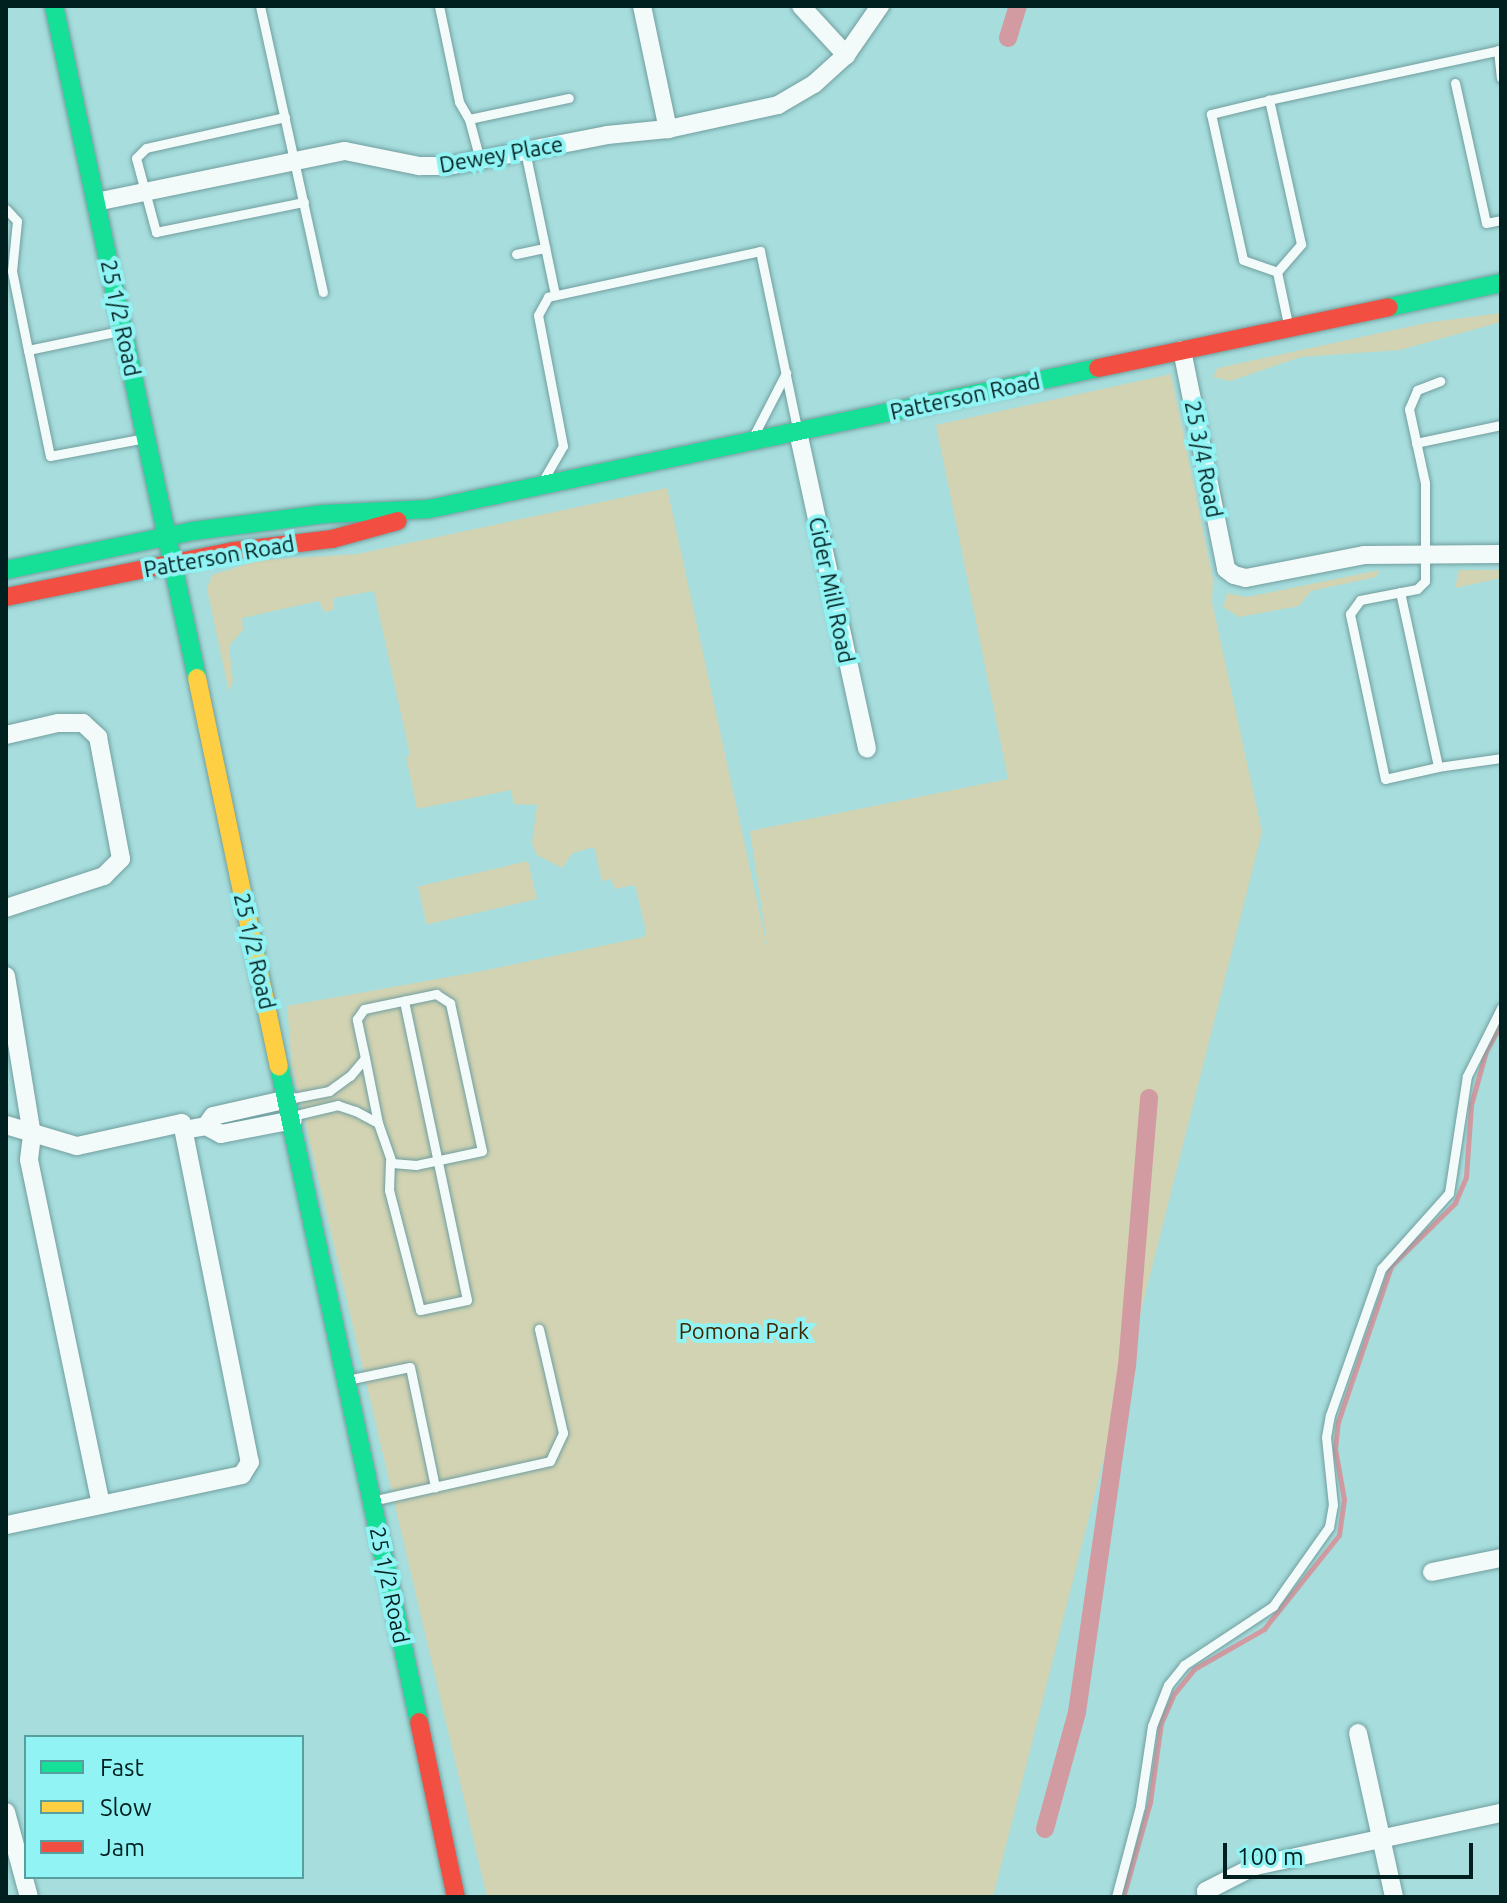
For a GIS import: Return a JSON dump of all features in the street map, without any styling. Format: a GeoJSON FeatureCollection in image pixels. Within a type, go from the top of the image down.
{"type":"FeatureCollection","features":[{"type":"Feature","properties":{"kind":"main road","name":"25 1/2 Road"},"geometry":{"type":"LineString","coordinates":[[54,6],[170,536],[456,1897]]}},
{"type":"Feature","properties":{"kind":"main road","name":"Patterson Road"},"geometry":{"type":"LineString","coordinates":[[6,570],[170,536],[324,514],[429,509],[1501,283]]}},
{"type":"Feature","properties":{"kind":"main road"},"geometry":{"type":"LineString","coordinates":[[1459,292],[1501,292]]}},
{"type":"Feature","properties":{"kind":"main road","name":"Patterson Road"},"geometry":{"type":"LineString","coordinates":[[6,597],[175,563],[378,529],[429,509]]}},
{"type":"Feature","properties":{"kind":"street"},"geometry":{"type":"LineString","coordinates":[[642,6],[668,129]]}},
{"type":"Feature","properties":{"kind":"street"},"geometry":{"type":"LineString","coordinates":[[801,6],[846,55]]}},
{"type":"Feature","properties":{"kind":"street","name":"Dewey Place"},"geometry":{"type":"LineString","coordinates":[[96,202],[345,151],[433,167],[668,129],[778,105],[814,84],[846,55],[880,6]]}},
{"type":"Feature","properties":{"kind":"street","name":"25 3/4 Road"},"geometry":{"type":"LineString","coordinates":[[1182,350],[1226,569],[1246,578],[1364,555],[1425,554]]}},
{"type":"Feature","properties":{"kind":"street","name":"Cider Mill Road"},"geometry":{"type":"LineString","coordinates":[[798,432],[867,749]]}},
{"type":"Feature","properties":{"kind":"street"},"geometry":{"type":"LineString","coordinates":[[1425,554],[1501,554]]}},
{"type":"Feature","properties":{"kind":"street"},"geometry":{"type":"LineString","coordinates":[[6,735],[58,723],[83,723],[98,737],[121,859],[104,876],[6,908]]}},
{"type":"Feature","properties":{"kind":"street"},"geometry":{"type":"LineString","coordinates":[[6,976],[32,1135],[29,1160],[101,1505]]}},
{"type":"Feature","properties":{"kind":"street"},"geometry":{"type":"LineString","coordinates":[[184,1130],[206,1126],[221,1134],[291,1112]]}},
{"type":"Feature","properties":{"kind":"street"},"geometry":{"type":"LineString","coordinates":[[6,1125],[77,1146],[182,1123],[250,1462],[242,1475],[6,1525]]}},
{"type":"Feature","properties":{"kind":"street"},"geometry":{"type":"LineString","coordinates":[[1432,1572],[1501,1558]]}},
{"type":"Feature","properties":{"kind":"street"},"geometry":{"type":"LineString","coordinates":[[1358,1733],[1394,1897]]}},
{"type":"Feature","properties":{"kind":"street"},"geometry":{"type":"LineString","coordinates":[[6,1812],[24,1879]]}},
{"type":"Feature","properties":{"kind":"street"},"geometry":{"type":"LineString","coordinates":[[1206,1894],[1255,1866],[1501,1813]]}},
{"type":"Feature","properties":{"kind":"lane"},"geometry":{"type":"LineString","coordinates":[[260,6],[323,292]]}},
{"type":"Feature","properties":{"kind":"lane"},"geometry":{"type":"LineString","coordinates":[[439,6],[459,102],[469,119],[480,160]]}},
{"type":"Feature","properties":{"kind":"lane"},"geometry":{"type":"LineString","coordinates":[[1277,272],[1243,260],[1211,114],[1498,50],[1501,78]]}},
{"type":"Feature","properties":{"kind":"lane"},"geometry":{"type":"LineString","coordinates":[[1455,83],[1486,223],[1501,220]]}},
{"type":"Feature","properties":{"kind":"lane"},"geometry":{"type":"LineString","coordinates":[[469,119],[569,98]]}},
{"type":"Feature","properties":{"kind":"lane"},"geometry":{"type":"LineString","coordinates":[[1269,100],[1301,244],[1277,272]]}},
{"type":"Feature","properties":{"kind":"lane"},"geometry":{"type":"LineString","coordinates":[[285,117],[139,152],[153,228],[163,233],[304,202]]}},
{"type":"Feature","properties":{"kind":"lane"},"geometry":{"type":"LineString","coordinates":[[525,151],[555,294]]}},
{"type":"Feature","properties":{"kind":"lane"},"geometry":{"type":"LineString","coordinates":[[6,209],[17,221],[12,271],[50,456],[147,438]]}},
{"type":"Feature","properties":{"kind":"lane"},"geometry":{"type":"LineString","coordinates":[[516,254],[545,248]]}},
{"type":"Feature","properties":{"kind":"lane"},"geometry":{"type":"LineString","coordinates":[[539,487],[563,446],[538,315],[542,304],[555,294],[760,251],[798,432]]}},
{"type":"Feature","properties":{"kind":"lane"},"geometry":{"type":"LineString","coordinates":[[1277,272],[1288,326]]}},
{"type":"Feature","properties":{"kind":"lane"},"geometry":{"type":"LineString","coordinates":[[28,350],[123,331]]}},
{"type":"Feature","properties":{"kind":"lane"},"geometry":{"type":"LineString","coordinates":[[748,443],[786,373]]}},
{"type":"Feature","properties":{"kind":"lane"},"geometry":{"type":"LineString","coordinates":[[1440,381],[1413,396],[1409,409],[1425,490],[1425,581],[1400,592],[1360,600],[1350,614],[1385,779],[1501,758]]}},
{"type":"Feature","properties":{"kind":"lane"},"geometry":{"type":"LineString","coordinates":[[1416,443],[1501,425]]}},
{"type":"Feature","properties":{"kind":"lane"},"geometry":{"type":"LineString","coordinates":[[1400,592],[1438,767]]}},
{"type":"Feature","properties":{"kind":"lane"},"geometry":{"type":"LineString","coordinates":[[390,1161],[438,1160],[482,1151],[450,1003],[436,994],[364,1009],[357,1019],[378,1123],[390,1161],[389,1190],[420,1310],[467,1300],[438,1160],[404,1001]]}},
{"type":"Feature","properties":{"kind":"lane"},"geometry":{"type":"LineString","coordinates":[[1116,1897],[1140,1806],[1152,1726],[1168,1685],[1184,1665],[1240,1633],[1273,1606],[1329,1527],[1333,1505],[1326,1437],[1330,1415],[1381,1269],[1449,1193],[1467,1076],[1501,1008]]}},
{"type":"Feature","properties":{"kind":"lane"},"geometry":{"type":"LineString","coordinates":[[291,1112],[342,1084],[365,1058]]}},
{"type":"Feature","properties":{"kind":"lane"},"geometry":{"type":"LineString","coordinates":[[291,1112],[338,1105],[378,1123]]}},
{"type":"Feature","properties":{"kind":"lane"},"geometry":{"type":"LineString","coordinates":[[373,1500],[550,1461],[563,1433],[539,1329]]}},
{"type":"Feature","properties":{"kind":"lane"},"geometry":{"type":"LineString","coordinates":[[347,1380],[410,1367],[435,1487]]}},
{"type":"Feature","properties":{"kind":"green space"},"geometry":{"type":"Polygon","coordinates":[[[1501,313],[1501,322],[1400,350],[1301,357],[1230,381],[1213,377],[1218,368],[1431,322],[1501,313]]]}},
{"type":"Feature","properties":{"kind":"green space","name":"Pomona Park"},"geometry":{"type":"Polygon","coordinates":[[[1171,374],[1213,579],[1212,602],[1262,832],[993,1897],[487,1897],[292,1067],[287,1006],[482,971],[644,937],[646,931],[635,885],[615,889],[611,879],[602,881],[594,847],[573,853],[562,868],[537,855],[532,843],[537,805],[514,804],[511,790],[417,809],[406,757],[410,755],[374,591],[334,598],[334,610],[324,612],[319,601],[242,618],[243,630],[229,646],[233,681],[229,692],[207,589],[212,575],[261,560],[357,554],[667,488],[768,951],[750,831],[1008,779],[936,425],[1171,374]]]}},
{"type":"Feature","properties":{"kind":"green space"},"geometry":{"type":"Polygon","coordinates":[[[1380,570],[1376,577],[1311,591],[1299,606],[1239,617],[1223,607],[1227,593],[1247,597],[1380,570]]]}},
{"type":"Feature","properties":{"kind":"green space"},"geometry":{"type":"Polygon","coordinates":[[[1459,570],[1501,570],[1501,578],[1455,588],[1459,570]]]}},
{"type":"Feature","properties":{"kind":"green space"},"geometry":{"type":"Polygon","coordinates":[[[528,861],[537,899],[427,924],[418,886],[528,861]]]}},
{"type":"Feature","properties":{"kind":"waterway"},"geometry":{"type":"LineString","coordinates":[[1008,38],[1018,6]]}},
{"type":"Feature","properties":{"kind":"waterway"},"geometry":{"type":"LineString","coordinates":[[1123,1897],[1150,1802],[1161,1723],[1174,1694],[1194,1669],[1264,1629],[1339,1535],[1344,1499],[1335,1449],[1338,1422],[1391,1266],[1455,1203],[1466,1177],[1471,1105],[1486,1051],[1501,1024]]}},
{"type":"Feature","properties":{"kind":"waterway"},"geometry":{"type":"LineString","coordinates":[[1045,1829],[1077,1712],[1127,1366],[1149,1098]]}},
{"type":"Feature","properties":{"kind":"traffic: fast"},"geometry":{"type":"LineString","coordinates":[[54,6],[197,678]]}},
{"type":"Feature","properties":{"kind":"traffic: fast"},"geometry":{"type":"LineString","coordinates":[[1389,307],[1501,283]]}},
{"type":"Feature","properties":{"kind":"traffic: fast"},"geometry":{"type":"LineString","coordinates":[[6,570],[193,531],[324,514],[429,509],[1098,368]]}},
{"type":"Feature","properties":{"kind":"traffic: fast"},"geometry":{"type":"LineString","coordinates":[[279,1066],[419,1722]]}},
{"type":"Feature","properties":{"kind":"traffic: slow"},"geometry":{"type":"LineString","coordinates":[[197,678],[279,1066]]}},
{"type":"Feature","properties":{"kind":"traffic: jam"},"geometry":{"type":"LineString","coordinates":[[1098,368],[1389,307]]}},
{"type":"Feature","properties":{"kind":"traffic: jam"},"geometry":{"type":"LineString","coordinates":[[6,597],[234,551],[332,539],[398,521]]}},
{"type":"Feature","properties":{"kind":"traffic: jam"},"geometry":{"type":"LineString","coordinates":[[419,1722],[456,1897]]}}]}
